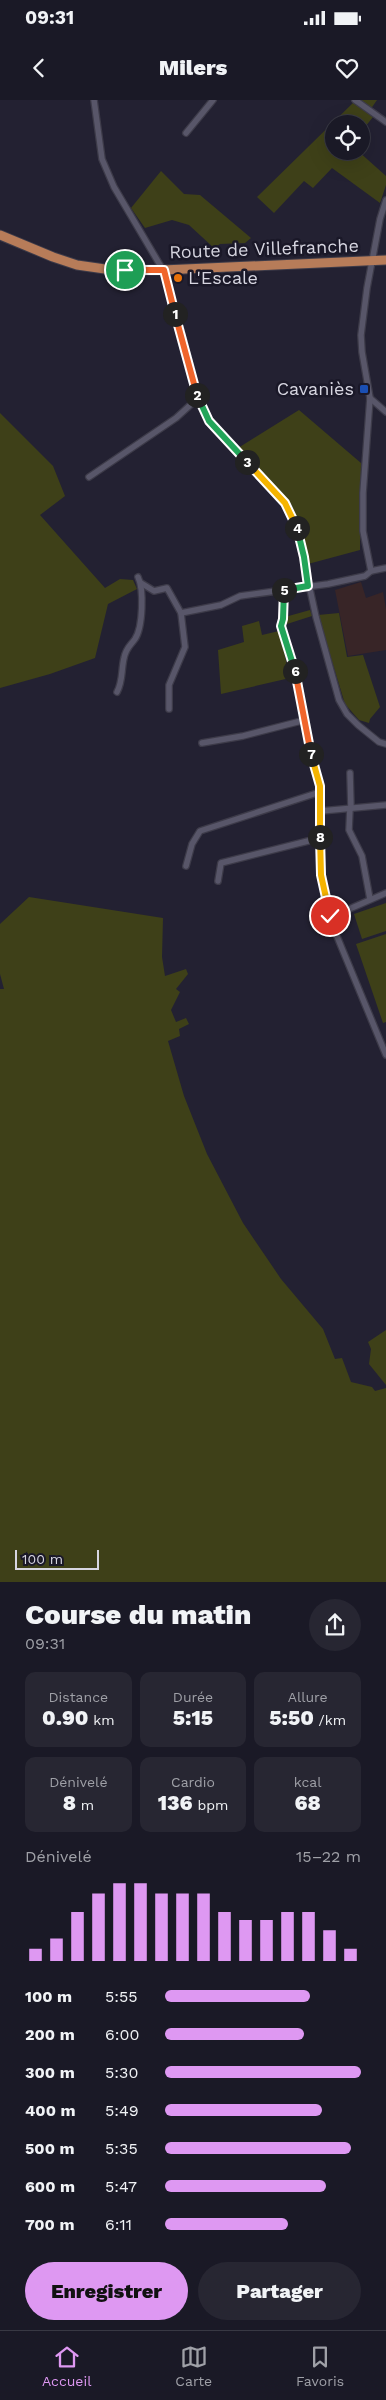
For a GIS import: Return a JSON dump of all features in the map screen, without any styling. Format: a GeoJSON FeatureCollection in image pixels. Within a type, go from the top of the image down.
{"type":"FeatureCollection","features":[{"type":"Feature","properties":{"kind":"main road","name":"Route de Villefranche"},"geometry":{"type":"LineString","coordinates":[[0,236],[77,265],[112,270],[164,270],[386,260]]}},
{"type":"Feature","properties":{"kind":"street"},"geometry":{"type":"LineString","coordinates":[[94,100],[102,158],[114,187],[164,270],[198,398],[209,421],[285,503],[296,525],[304,557],[308,586],[339,700],[358,725],[380,742],[386,744]]}},
{"type":"Feature","properties":{"kind":"street"},"geometry":{"type":"LineString","coordinates":[[186,133],[213,100]]}},
{"type":"Feature","properties":{"kind":"street"},"geometry":{"type":"LineString","coordinates":[[356,100],[386,122]]}},
{"type":"Feature","properties":{"kind":"street"},"geometry":{"type":"LineString","coordinates":[[370,570],[363,531],[363,493],[370,398],[362,352],[362,335],[370,274],[380,219],[386,200]]}},
{"type":"Feature","properties":{"kind":"street"},"geometry":{"type":"LineString","coordinates":[[358,262],[370,274]]}},
{"type":"Feature","properties":{"kind":"street"},"geometry":{"type":"LineString","coordinates":[[89,477],[176,418],[198,398]]}},
{"type":"Feature","properties":{"kind":"street"},"geometry":{"type":"LineString","coordinates":[[370,398],[386,412]]}},
{"type":"Feature","properties":{"kind":"street"},"geometry":{"type":"LineString","coordinates":[[181,613],[221,605],[240,596],[283,591],[365,576],[370,570],[386,568]]}},
{"type":"Feature","properties":{"kind":"street"},"geometry":{"type":"LineString","coordinates":[[117,692],[122,683],[123,660],[127,646],[136,638],[141,611],[140,580],[154,591],[167,588],[181,613],[185,647],[169,685],[169,709]]}},
{"type":"Feature","properties":{"kind":"street"},"geometry":{"type":"LineString","coordinates":[[283,591],[283,619],[281,626],[296,676],[320,792],[321,875],[331,917],[386,1055]]}},
{"type":"Feature","properties":{"kind":"street"},"geometry":{"type":"LineString","coordinates":[[202,743],[243,736],[305,720]]}},
{"type":"Feature","properties":{"kind":"street"},"geometry":{"type":"LineString","coordinates":[[350,773],[350,830],[362,856],[370,900]]}},
{"type":"Feature","properties":{"kind":"street"},"geometry":{"type":"LineString","coordinates":[[186,866],[192,844],[200,830],[320,792]]}},
{"type":"Feature","properties":{"kind":"street"},"geometry":{"type":"LineString","coordinates":[[321,811],[386,805]]}},
{"type":"Feature","properties":{"kind":"street"},"geometry":{"type":"LineString","coordinates":[[218,881],[221,863],[320,838]]}},
{"type":"Feature","properties":{"kind":"street"},"geometry":{"type":"LineString","coordinates":[[331,917],[386,893]]}},
{"type":"Feature","properties":{"kind":"shaded area"},"geometry":{"type":"Polygon","coordinates":[[[361,582],[366,598],[383,592],[386,609],[386,650],[348,656],[335,590],[361,582]]]}},
{"type":"Feature","properties":{"kind":"green space"},"geometry":{"type":"Polygon","coordinates":[[[356,100],[377,100],[368,113],[373,117],[370,121],[370,115],[341,115],[356,100]]]}},
{"type":"Feature","properties":{"kind":"green space"},"geometry":{"type":"Polygon","coordinates":[[[325,130],[325,160],[368,160],[386,176],[386,185],[380,203],[332,168],[313,188],[304,181],[274,213],[257,197],[325,130]]]}},
{"type":"Feature","properties":{"kind":"green space"},"geometry":{"type":"Polygon","coordinates":[[[161,171],[184,194],[200,195],[251,238],[245,243],[220,244],[214,248],[189,225],[172,220],[145,228],[131,208],[161,171]]]}},
{"type":"Feature","properties":{"kind":"green space"},"geometry":{"type":"Polygon","coordinates":[[[299,410],[361,463],[360,550],[308,564],[303,531],[291,504],[238,448],[299,410]]]}},
{"type":"Feature","properties":{"kind":"green space"},"geometry":{"type":"Polygon","coordinates":[[[0,413],[53,466],[65,496],[40,515],[105,588],[120,579],[133,580],[137,589],[108,604],[95,658],[50,674],[0,688],[0,413]]]}},
{"type":"Feature","properties":{"kind":"green space"},"geometry":{"type":"Polygon","coordinates":[[[310,610],[312,616],[287,624],[285,617],[310,610]]]}},
{"type":"Feature","properties":{"kind":"green space"},"geometry":{"type":"Polygon","coordinates":[[[339,613],[347,657],[363,655],[380,707],[369,723],[359,720],[345,704],[318,615],[339,613]]]}},
{"type":"Feature","properties":{"kind":"green space"},"geometry":{"type":"Polygon","coordinates":[[[259,621],[262,635],[279,631],[290,678],[221,694],[218,650],[244,642],[242,626],[259,621]]]}},
{"type":"Feature","properties":{"kind":"green space"},"geometry":{"type":"Polygon","coordinates":[[[29,897],[163,918],[162,957],[165,976],[186,969],[188,974],[176,989],[180,992],[171,1010],[176,1022],[186,1018],[189,1024],[179,1029],[180,1036],[168,1041],[184,1096],[207,1154],[243,1223],[281,1279],[323,1329],[335,1359],[342,1358],[351,1382],[372,1387],[375,1391],[386,1388],[386,1582],[0,1582],[0,989],[4,989],[0,974],[0,924],[29,897]]]}},
{"type":"Feature","properties":{"kind":"green space"},"geometry":{"type":"Polygon","coordinates":[[[386,903],[386,931],[362,939],[354,914],[386,903]]]}},
{"type":"Feature","properties":{"kind":"green space"},"geometry":{"type":"Polygon","coordinates":[[[386,934],[386,1022],[383,1023],[356,944],[386,934]]]}},
{"type":"Feature","properties":{"kind":"green space"},"geometry":{"type":"Polygon","coordinates":[[[386,1330],[386,1385],[369,1364],[371,1349],[368,1342],[386,1330]]]}},
{"type":"Feature","properties":{"kind":"place","name":"L'Escale"},"geometry":{"type":"Point","coordinates":[178,278]}},
{"type":"Feature","properties":{"kind":"place","name":"Cavaniès"},"geometry":{"type":"Point","coordinates":[364,389]}},
{"type":"Feature","properties":{"kind":"route"},"geometry":{"type":"LineString","coordinates":[[125,270],[164,270],[185,356],[198,398],[209,421],[285,503],[296,525],[304,557],[308,586],[283,591],[283,619],[281,626],[296,676],[312,761],[320,786],[321,875],[330,916]]}}]}
